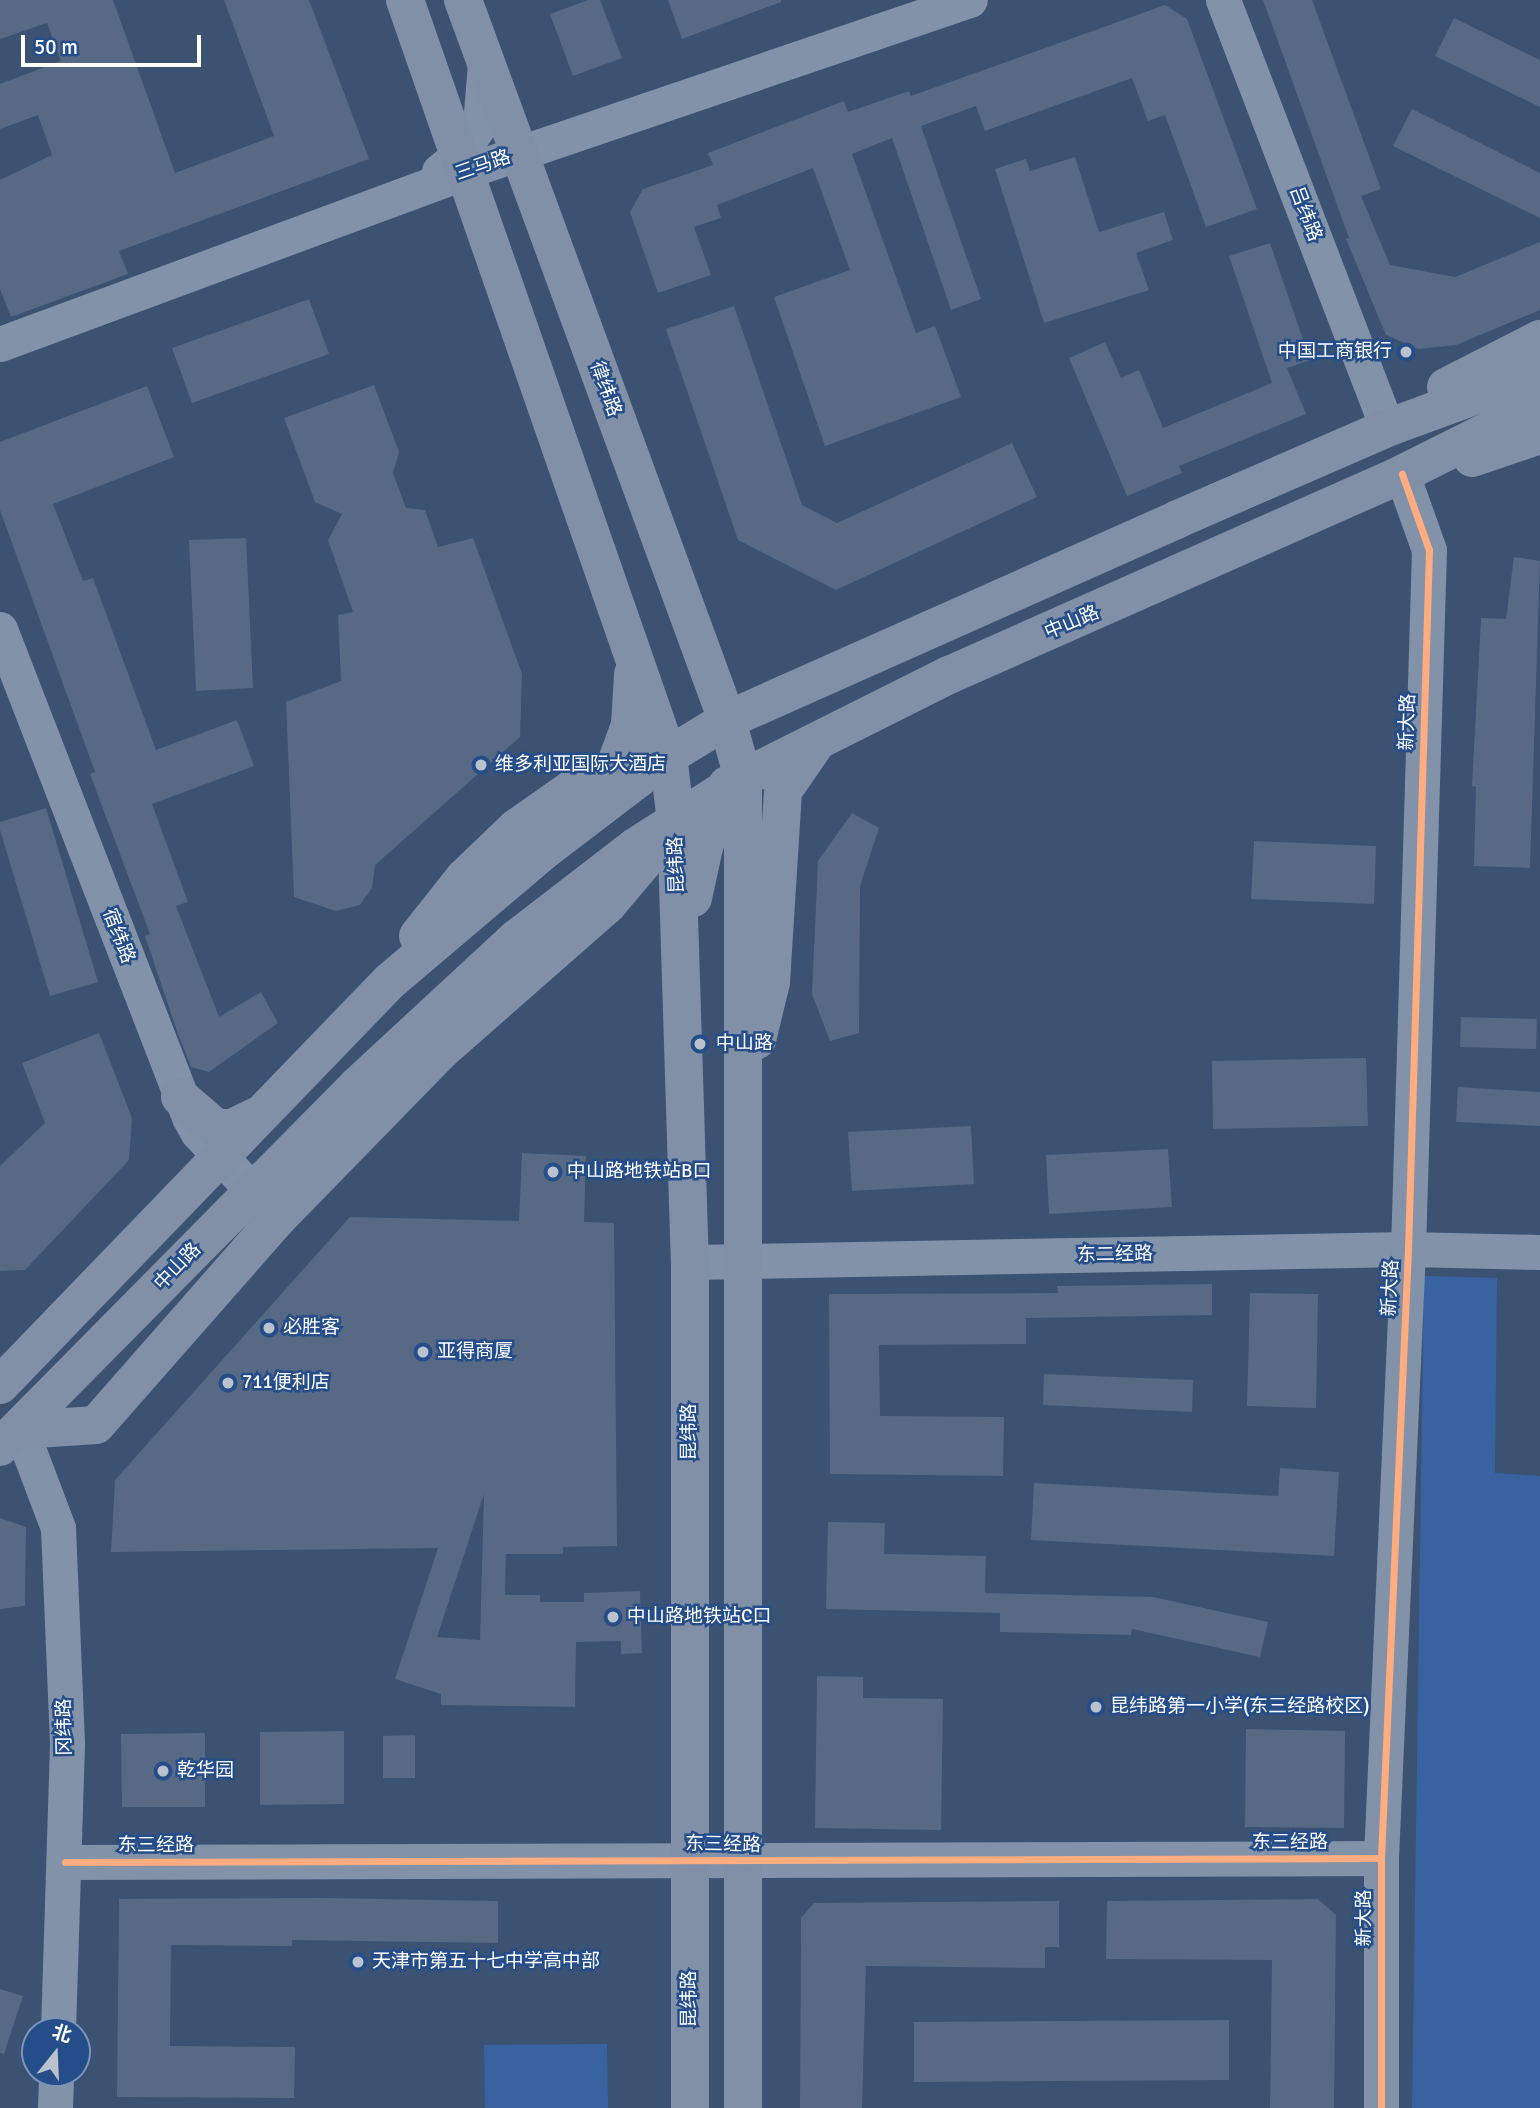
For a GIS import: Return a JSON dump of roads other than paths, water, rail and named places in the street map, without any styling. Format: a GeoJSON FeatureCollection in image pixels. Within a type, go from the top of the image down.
{"type":"FeatureCollection","features":[{"type":"Feature","properties":{"kind":"main road"},"geometry":{"type":"LineString","coordinates":[[405,0],[631,648],[673,759]]}},
{"type":"Feature","properties":{"kind":"main road","name":"律纬路"},"geometry":{"type":"LineString","coordinates":[[463,0],[727,720],[735,775]]}},
{"type":"Feature","properties":{"kind":"main road"},"geometry":{"type":"LineString","coordinates":[[0,1385],[219,1155],[389,982],[589,816],[727,720],[1387,428],[1460,377],[1540,339]]}},
{"type":"Feature","properties":{"kind":"main road"},"geometry":{"type":"LineString","coordinates":[[1387,428],[1523,411],[1540,372]]}},
{"type":"Feature","properties":{"kind":"main road","name":"中山路"},"geometry":{"type":"LineString","coordinates":[[10,1439],[266,1204],[357,1086],[555,908],[735,775],[825,737],[948,675],[1402,474],[1523,411]]}},
{"type":"Feature","properties":{"kind":"main road"},"geometry":{"type":"LineString","coordinates":[[555,908],[626,834],[673,759],[695,688],[689,618]]}},
{"type":"Feature","properties":{"kind":"main road"},"geometry":{"type":"LineString","coordinates":[[589,816],[615,770],[630,724],[631,648]]}},
{"type":"Feature","properties":{"kind":"main road"},"geometry":{"type":"LineString","coordinates":[[681,969],[704,847],[735,775],[776,713],[847,666]]}},
{"type":"Feature","properties":{"kind":"main road"},"geometry":{"type":"LineString","coordinates":[[742,1089],[771,982],[783,791],[806,753],[825,737]]}},
{"type":"Feature","properties":{"kind":"main road"},"geometry":{"type":"LineString","coordinates":[[389,982],[427,922],[487,854],[573,788],[615,770],[673,759]]}},
{"type":"Feature","properties":{"kind":"main road","name":"昆纬路"},"geometry":{"type":"LineString","coordinates":[[673,759],[690,1262],[690,2108]]}},
{"type":"Feature","properties":{"kind":"main road"},"geometry":{"type":"LineString","coordinates":[[735,775],[742,1089],[743,2108]]}},
{"type":"Feature","properties":{"kind":"main road"},"geometry":{"type":"LineString","coordinates":[[10,1439],[96,1425],[266,1204],[578,932],[629,879],[676,821]]}},
{"type":"Feature","properties":{"kind":"main road"},"geometry":{"type":"LineString","coordinates":[[555,908],[589,889],[629,879],[654,893],[664,906],[681,969]]}},
{"type":"Feature","properties":{"kind":"main road"},"geometry":{"type":"LineString","coordinates":[[180,1097],[216,1128],[232,1128],[257,1116]]}},
{"type":"Feature","properties":{"kind":"street","name":"三马路"},"geometry":{"type":"LineString","coordinates":[[463,163],[518,154],[971,0]]}},
{"type":"Feature","properties":{"kind":"street","name":"吕纬路"},"geometry":{"type":"LineString","coordinates":[[1223,0],[1387,428]]}},
{"type":"Feature","properties":{"kind":"street"},"geometry":{"type":"LineString","coordinates":[[0,344],[391,199],[463,163],[480,124],[485,64]]}},
{"type":"Feature","properties":{"kind":"street","name":"新大路"},"geometry":{"type":"LineString","coordinates":[[1381,2108],[1381,1858],[1408,1249],[1429,550],[1402,474]]}},
{"type":"Feature","properties":{"kind":"street","name":"宿纬路"},"geometry":{"type":"LineString","coordinates":[[0,629],[13,703],[180,1097],[198,1133],[266,1204]]}},
{"type":"Feature","properties":{"kind":"street","name":"东二经路"},"geometry":{"type":"LineString","coordinates":[[690,1262],[1408,1249],[1540,1252]]}},
{"type":"Feature","properties":{"kind":"street","name":"冈纬路"},"geometry":{"type":"LineString","coordinates":[[10,1439],[58,1528],[67,1744],[59,2017]]}},
{"type":"Feature","properties":{"kind":"street","name":"东三经路"},"geometry":{"type":"LineString","coordinates":[[65,1862],[1381,1858]]}},
{"type":"Feature","properties":{"kind":"street"},"geometry":{"type":"LineString","coordinates":[[55,2108],[56,2087]]}},
{"type":"Feature","properties":{"kind":"place","name":"中国工商银行"},"geometry":{"type":"Point","coordinates":[1406,352]}},
{"type":"Feature","properties":{"kind":"place","name":"维多利亚国际大酒店"},"geometry":{"type":"Point","coordinates":[481,765]}},
{"type":"Feature","properties":{"kind":"place","name":"中山路"},"geometry":{"type":"Point","coordinates":[700,1044]}},
{"type":"Feature","properties":{"kind":"place","name":"中山路地铁站B口"},"geometry":{"type":"Point","coordinates":[553,1172]}},
{"type":"Feature","properties":{"kind":"place","name":"必胜客"},"geometry":{"type":"Point","coordinates":[269,1328]}},
{"type":"Feature","properties":{"kind":"place","name":"亚得商厦"},"geometry":{"type":"Point","coordinates":[423,1352]}},
{"type":"Feature","properties":{"kind":"place","name":"711便利店"},"geometry":{"type":"Point","coordinates":[228,1383]}},
{"type":"Feature","properties":{"kind":"place","name":"中山路地铁站C口"},"geometry":{"type":"Point","coordinates":[613,1617]}},
{"type":"Feature","properties":{"kind":"place","name":"昆纬路第一小学(东三经路校区)"},"geometry":{"type":"Point","coordinates":[1096,1707]}},
{"type":"Feature","properties":{"kind":"place","name":"乾华园"},"geometry":{"type":"Point","coordinates":[163,1771]}},
{"type":"Feature","properties":{"kind":"place","name":"天津市第五十七中学高中部"},"geometry":{"type":"Point","coordinates":[358,1962]}}]}
